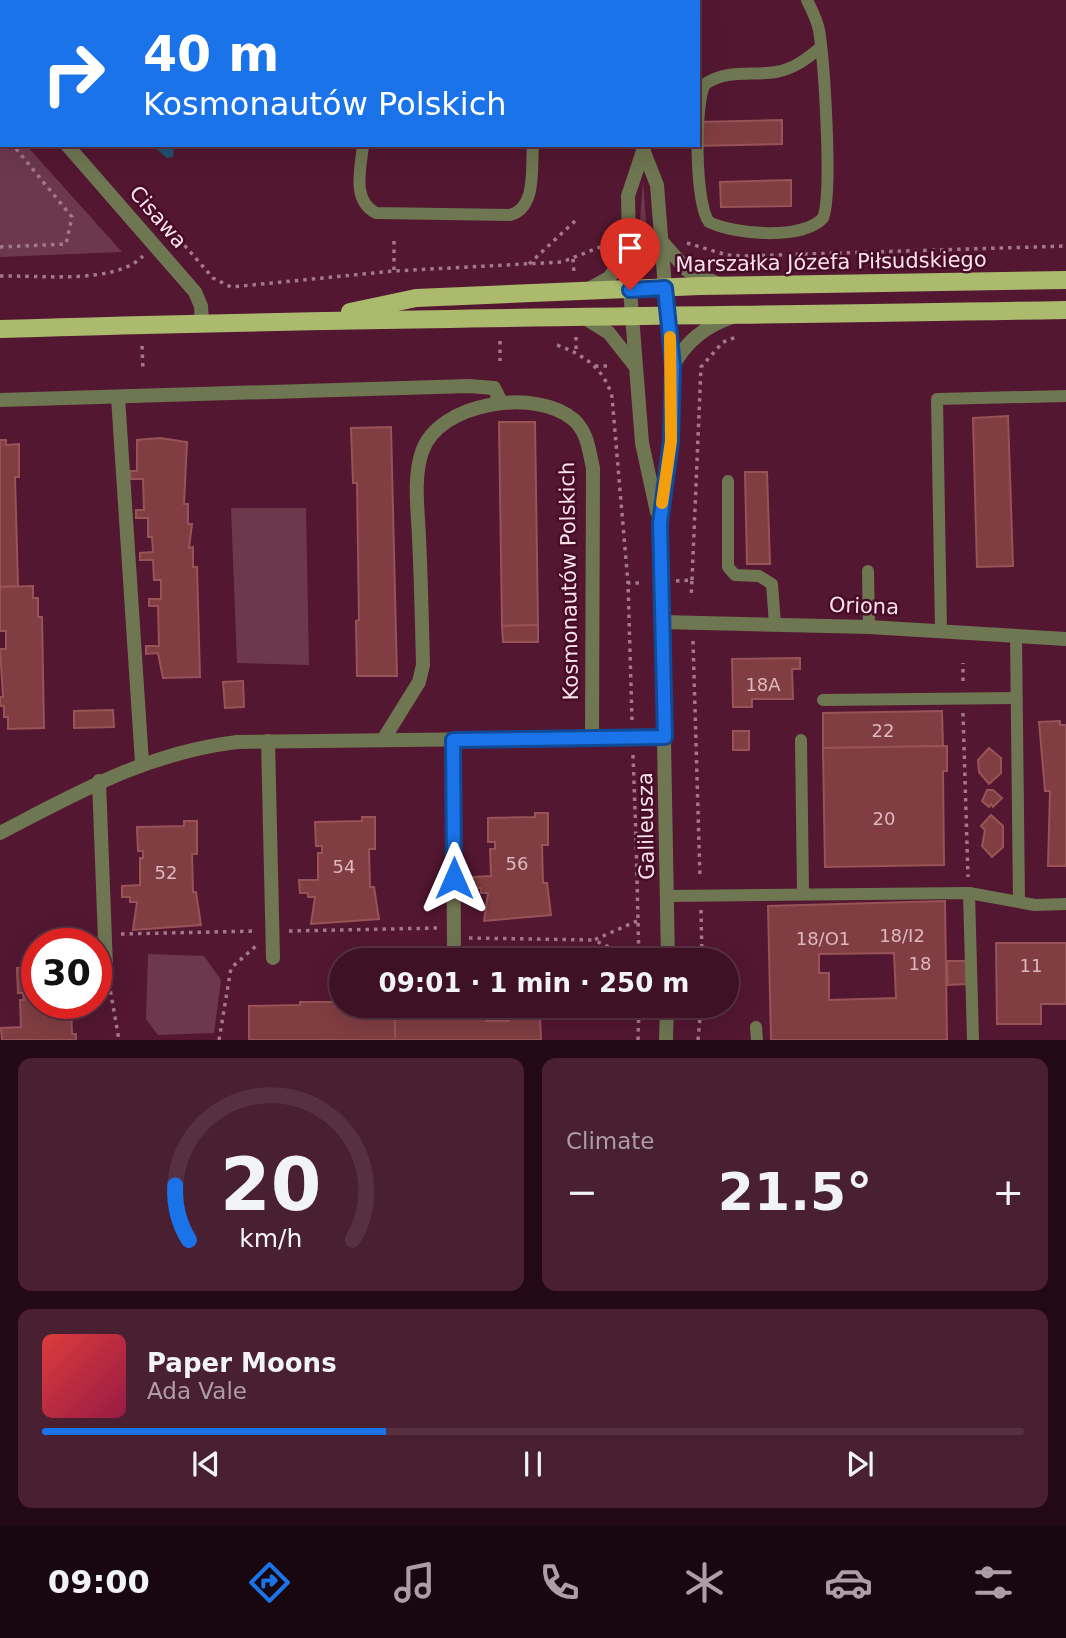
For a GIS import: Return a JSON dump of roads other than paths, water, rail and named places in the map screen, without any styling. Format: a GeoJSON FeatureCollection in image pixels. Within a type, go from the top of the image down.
{"type":"FeatureCollection","features":[{"type":"Feature","properties":{"kind":"main road","name":"Marszałka Józefa Piłsudskiego"},"geometry":{"type":"LineString","coordinates":[[306,322],[416,298],[579,284],[630,290],[1066,280]]}},
{"type":"Feature","properties":{"kind":"main road","name":"Marszałka Józefa Piłsudskiego"},"geometry":{"type":"LineString","coordinates":[[0,329],[202,323],[578,322],[632,316],[1066,310]]}},
{"type":"Feature","properties":{"kind":"street","name":"Cisawa"},"geometry":{"type":"LineString","coordinates":[[69,147],[195,292],[201,306],[202,323]]}},
{"type":"Feature","properties":{"kind":"street","name":"Galileusza"},"geometry":{"type":"LineString","coordinates":[[642,148],[657,186],[673,366],[671,441],[660,523],[668,948]]}},
{"type":"Feature","properties":{"kind":"street","name":"Galileusza"},"geometry":{"type":"LineString","coordinates":[[642,148],[628,196],[632,316],[628,366],[660,523]]}},
{"type":"Feature","properties":{"kind":"street"},"geometry":{"type":"LineString","coordinates":[[663,243],[687,270],[728,286]]}},
{"type":"Feature","properties":{"kind":"street"},"geometry":{"type":"LineString","coordinates":[[579,284],[609,278],[625,259],[629,246]]}},
{"type":"Feature","properties":{"kind":"street"},"geometry":{"type":"LineString","coordinates":[[673,366],[685,346],[704,330],[735,316]]}},
{"type":"Feature","properties":{"kind":"street"},"geometry":{"type":"LineString","coordinates":[[578,322],[609,333],[628,366]]}},
{"type":"Feature","properties":{"kind":"street","name":"Kosmonautów Polskich"},"geometry":{"type":"LineString","coordinates":[[0,400],[469,386],[494,388],[501,402]]}},
{"type":"Feature","properties":{"kind":"street"},"geometry":{"type":"LineString","coordinates":[[118,397],[142,763]]}},
{"type":"Feature","properties":{"kind":"street","name":"Kosmonautów Polskich"},"geometry":{"type":"LineString","coordinates":[[383,740],[419,682],[423,664],[418,486],[422,452],[435,429],[455,416],[501,402],[558,410],[574,421],[586,436],[593,468],[592,738]]}},
{"type":"Feature","properties":{"kind":"street","name":"Oriona"},"geometry":{"type":"LineString","coordinates":[[661,622],[941,630],[1066,639]]}},
{"type":"Feature","properties":{"kind":"street"},"geometry":{"type":"LineString","coordinates":[[0,833],[99,781],[142,763],[193,747],[268,741],[665,737]]}},
{"type":"Feature","properties":{"kind":"street"},"geometry":{"type":"LineString","coordinates":[[453,740],[454,948]]}},
{"type":"Feature","properties":{"kind":"street"},"geometry":{"type":"LineString","coordinates":[[268,741],[273,958]]}},
{"type":"Feature","properties":{"kind":"street"},"geometry":{"type":"LineString","coordinates":[[99,781],[105,928]]}},
{"type":"Feature","properties":{"kind":"street"},"geometry":{"type":"LineString","coordinates":[[666,1040],[667,1018]]}},
{"type":"Feature","properties":{"kind":"lane"},"geometry":{"type":"LineString","coordinates":[[700,147],[701,207],[709,222],[736,232],[804,231],[823,218],[827,195],[821,47],[818,28],[807,0]]}},
{"type":"Feature","properties":{"kind":"lane"},"geometry":{"type":"LineString","coordinates":[[700,102],[705,85],[723,75],[776,72],[790,68],[805,61],[821,47]]}},
{"type":"Feature","properties":{"kind":"lane"},"geometry":{"type":"LineString","coordinates":[[363,147],[360,194],[368,209],[376,213],[510,215],[520,212],[527,204],[533,147]]}},
{"type":"Feature","properties":{"kind":"lane"},"geometry":{"type":"LineString","coordinates":[[941,630],[937,399],[1066,396]]}},
{"type":"Feature","properties":{"kind":"lane"},"geometry":{"type":"LineString","coordinates":[[728,481],[729,567],[735,575],[767,578],[772,584],[775,624]]}},
{"type":"Feature","properties":{"kind":"lane"},"geometry":{"type":"LineString","coordinates":[[868,571],[869,627]]}},
{"type":"Feature","properties":{"kind":"lane"},"geometry":{"type":"LineString","coordinates":[[1016,636],[1019,902]]}},
{"type":"Feature","properties":{"kind":"lane"},"geometry":{"type":"LineString","coordinates":[[823,700],[1015,698]]}},
{"type":"Feature","properties":{"kind":"lane"},"geometry":{"type":"LineString","coordinates":[[801,740],[803,892]]}},
{"type":"Feature","properties":{"kind":"lane"},"geometry":{"type":"LineString","coordinates":[[668,896],[803,892],[969,893],[1019,902],[1066,904]]}},
{"type":"Feature","properties":{"kind":"lane"},"geometry":{"type":"LineString","coordinates":[[969,893],[973,1040]]}},
{"type":"Feature","properties":{"kind":"water"},"geometry":{"type":"Polygon","coordinates":[[[154,147],[174,147],[173,157],[167,158],[154,147]]]}}]}
